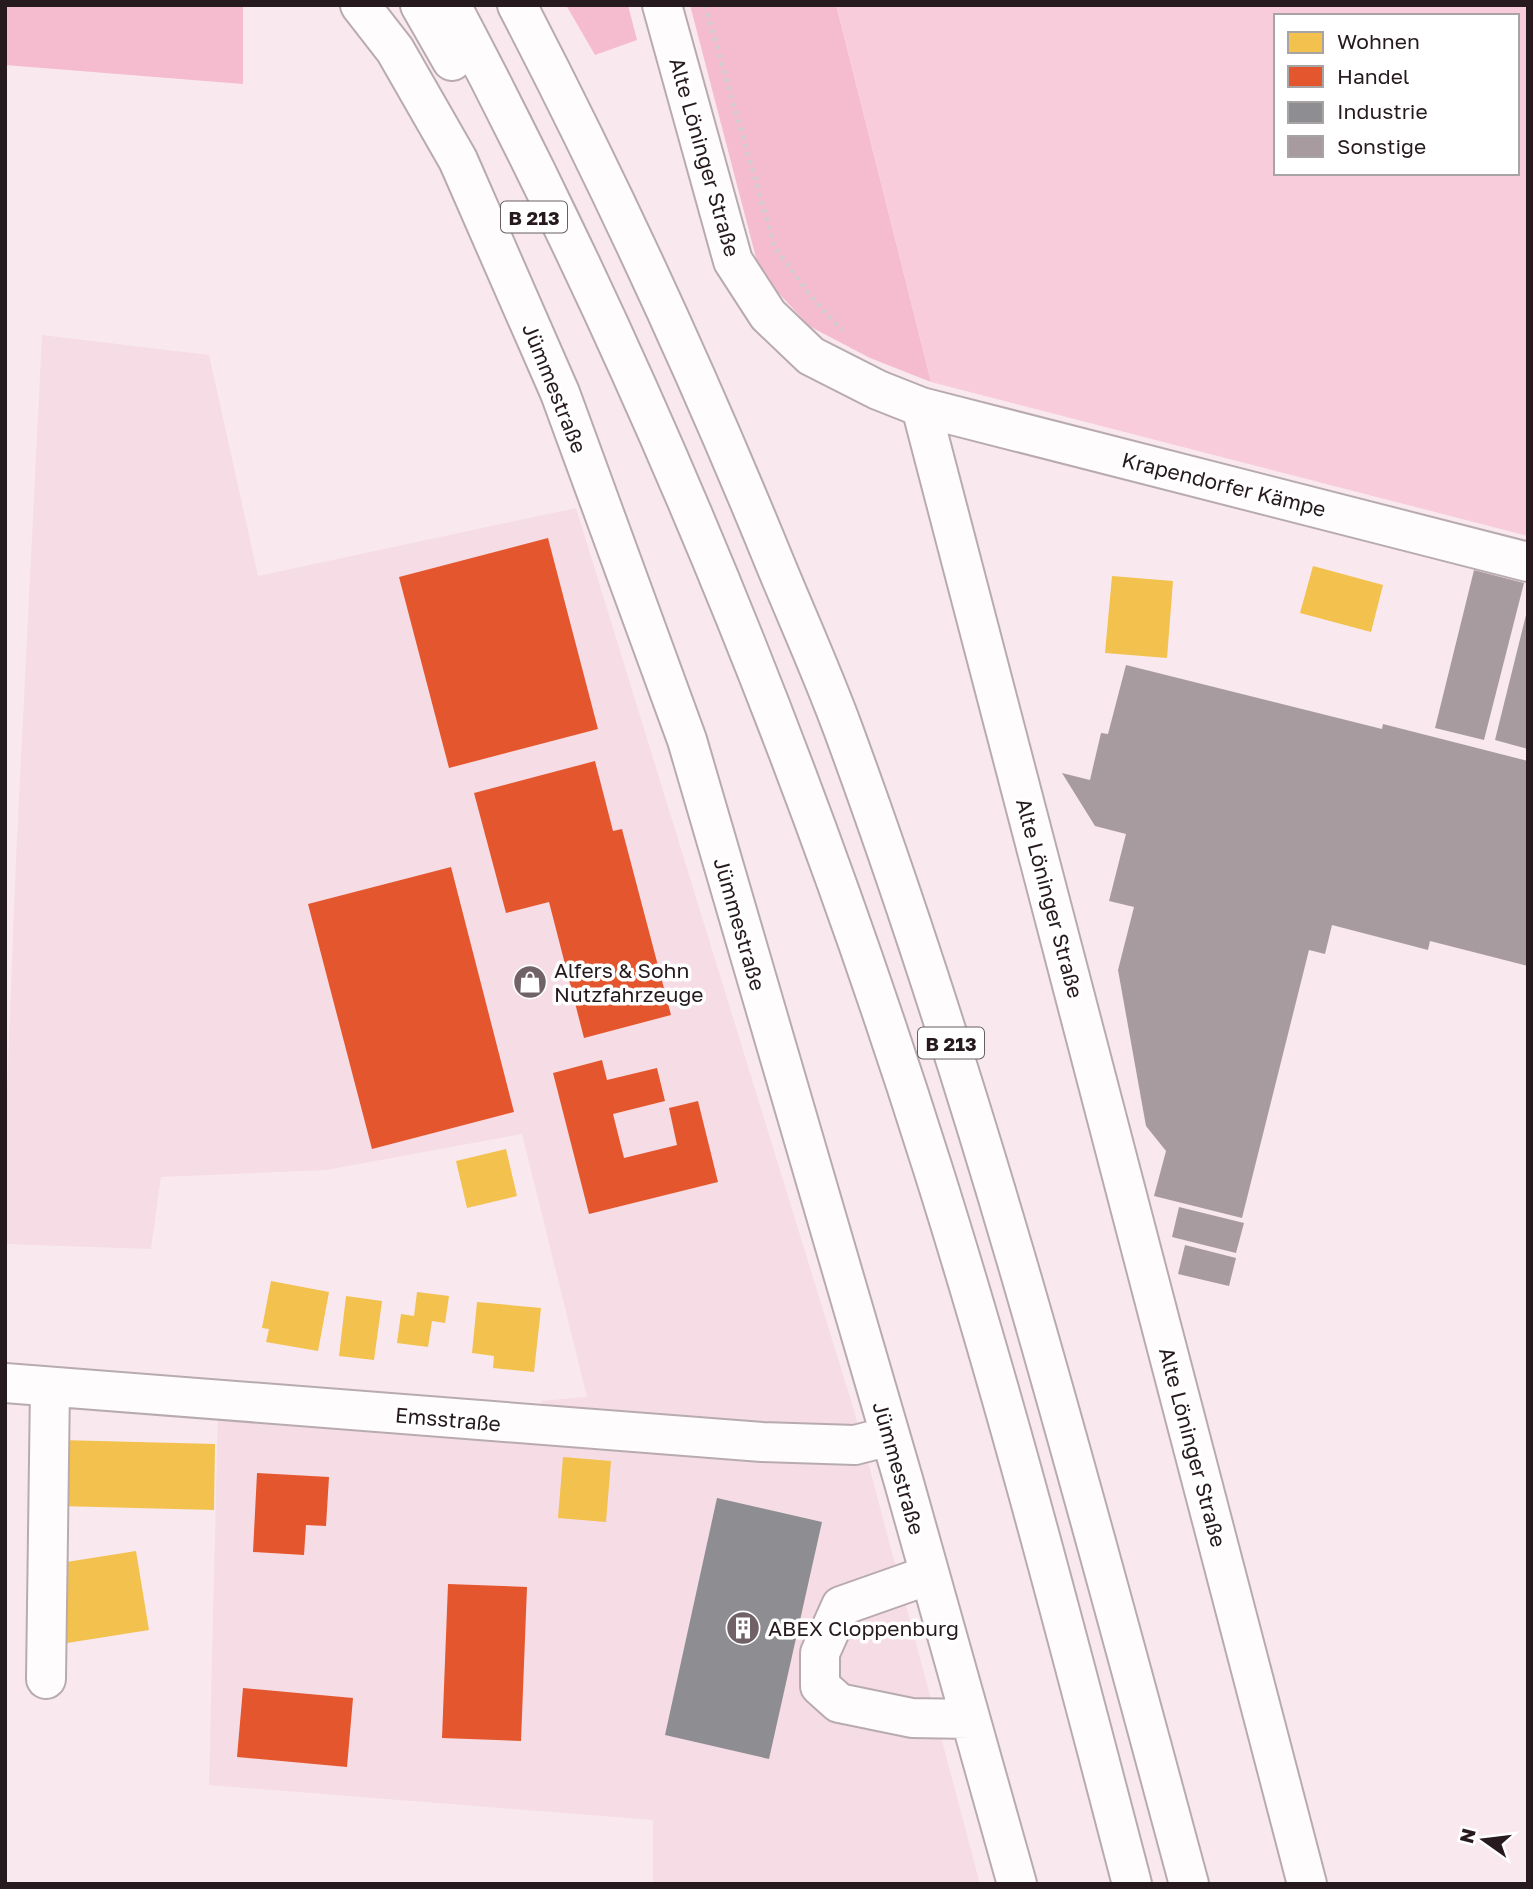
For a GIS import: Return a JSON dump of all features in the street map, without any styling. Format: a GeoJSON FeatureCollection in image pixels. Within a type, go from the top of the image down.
{"type":"FeatureCollection","features":[{"type":"Feature","properties":{"kind":"main road","name":"Jümmestraße"},"geometry":{"type":"LineString","coordinates":[[360,5],[395,50],[458,160],[564,405],[687,740],[890,1436],[1017,1884]]}},
{"type":"Feature","properties":{"kind":"main road","name":"B 213"},"geometry":{"type":"LineString","coordinates":[[420,5],[497,138],[619,400],[652,422]]}},
{"type":"Feature","properties":{"kind":"main road","name":"B 213"},"geometry":{"type":"LineString","coordinates":[[451,5],[517,130],[652,422],[727,599],[831,871],[931,1163],[1017,1447],[1132,1884]]}},
{"type":"Feature","properties":{"kind":"main road","name":"B 213"},"geometry":{"type":"LineString","coordinates":[[517,5],[578,122],[724,440],[842,726],[958,1064],[1067,1436],[1189,1884]]}},
{"type":"Feature","properties":{"kind":"main road","name":"Alte Löninger Straße"},"geometry":{"type":"LineString","coordinates":[[662,5],[733,261],[768,315],[811,356],[921,407],[1307,1884]]}},
{"type":"Feature","properties":{"kind":"main road","name":"Krapendorfer Kämpe"},"geometry":{"type":"LineString","coordinates":[[921,407],[1528,562]]}},
{"type":"Feature","properties":{"kind":"main road","name":"Emsstraße"},"geometry":{"type":"LineString","coordinates":[[5,1383],[762,1442],[855,1446],[890,1436]]}},
{"type":"Feature","properties":{"kind":"main road"},"geometry":{"type":"LineString","coordinates":[[46,1679],[50,1387]]}},
{"type":"Feature","properties":{"kind":"main road"},"geometry":{"type":"LineString","coordinates":[[929,1575],[841,1606],[820,1653],[820,1685],[839,1703],[912,1718],[970,1719]]}},
{"type":"Feature","properties":{"kind":"path"},"geometry":{"type":"LineString","coordinates":[[705,5],[775,248],[814,300],[841,326],[850,376]]}},
{"type":"Feature","properties":{"kind":"shaded area"},"geometry":{"type":"Polygon","coordinates":[[[5,5],[243,5],[243,84],[5,65],[5,5]]]}},
{"type":"Feature","properties":{"kind":"shaded area"},"geometry":{"type":"Polygon","coordinates":[[[566,5],[628,5],[637,40],[595,55],[566,5]]]}},
{"type":"Feature","properties":{"kind":"shaded area"},"geometry":{"type":"Polygon","coordinates":[[[690,5],[836,5],[931,382],[870,358],[809,326],[760,273],[690,5]]]}},
{"type":"Feature","properties":{"kind":"shaded area"},"geometry":{"type":"Polygon","coordinates":[[[836,5],[1528,5],[1528,536],[931,382],[836,5]]]}},
{"type":"Feature","properties":{"kind":"shaded area"},"geometry":{"type":"Polygon","coordinates":[[[42,335],[209,355],[258,576],[576,508],[856,1417],[980,1884],[653,1884],[653,1820],[209,1785],[218,1408],[542,1435],[541,1401],[587,1397],[522,1134],[326,1170],[161,1177],[151,1249],[5,1244],[5,1142],[16,859],[42,335]]]}},
{"type":"Feature","properties":{"kind":"building: Wohnen"},"geometry":{"type":"Polygon","coordinates":[[[1313,566],[1383,585],[1371,632],[1300,613],[1313,566]]]}},
{"type":"Feature","properties":{"kind":"building: Wohnen"},"geometry":{"type":"Polygon","coordinates":[[[1112,576],[1173,581],[1167,658],[1105,653],[1112,576]]]}},
{"type":"Feature","properties":{"kind":"building: Wohnen"},"geometry":{"type":"Polygon","coordinates":[[[506,1149],[517,1196],[467,1208],[456,1161],[506,1149]]]}},
{"type":"Feature","properties":{"kind":"building: Wohnen"},"geometry":{"type":"Polygon","coordinates":[[[271,1281],[329,1292],[318,1351],[266,1342],[269,1329],[262,1328],[271,1281]]]}},
{"type":"Feature","properties":{"kind":"building: Wohnen"},"geometry":{"type":"Polygon","coordinates":[[[417,1292],[449,1296],[445,1323],[432,1321],[428,1347],[397,1343],[401,1314],[414,1316],[417,1292]]]}},
{"type":"Feature","properties":{"kind":"building: Wohnen"},"geometry":{"type":"Polygon","coordinates":[[[346,1296],[382,1301],[374,1360],[339,1356],[346,1296]]]}},
{"type":"Feature","properties":{"kind":"building: Wohnen"},"geometry":{"type":"Polygon","coordinates":[[[477,1302],[541,1308],[534,1372],[493,1368],[494,1356],[472,1353],[477,1302]]]}},
{"type":"Feature","properties":{"kind":"building: Wohnen"},"geometry":{"type":"Polygon","coordinates":[[[60,1440],[215,1444],[214,1510],[58,1506],[60,1440]]]}},
{"type":"Feature","properties":{"kind":"building: Wohnen"},"geometry":{"type":"Polygon","coordinates":[[[563,1457],[611,1461],[606,1522],[558,1518],[563,1457]]]}},
{"type":"Feature","properties":{"kind":"building: Wohnen"},"geometry":{"type":"Polygon","coordinates":[[[136,1551],[149,1630],[67,1643],[54,1564],[136,1551]]]}},
{"type":"Feature","properties":{"kind":"building: Handel"},"geometry":{"type":"Polygon","coordinates":[[[548,538],[598,729],[449,768],[399,577],[548,538]]]}},
{"type":"Feature","properties":{"kind":"building: Handel"},"geometry":{"type":"Polygon","coordinates":[[[595,761],[613,831],[622,829],[671,1015],[584,1038],[549,902],[506,913],[474,793],[595,761]]]}},
{"type":"Feature","properties":{"kind":"building: Handel"},"geometry":{"type":"Polygon","coordinates":[[[451,867],[514,1112],[372,1149],[308,904],[451,867]]]}},
{"type":"Feature","properties":{"kind":"building: Handel"},"geometry":{"type":"Polygon","coordinates":[[[602,1060],[607,1080],[657,1068],[665,1101],[613,1114],[624,1158],[677,1145],[669,1108],[698,1101],[718,1182],[589,1214],[553,1073],[602,1060]]]}},
{"type":"Feature","properties":{"kind":"building: Handel"},"geometry":{"type":"Polygon","coordinates":[[[257,1473],[329,1477],[326,1526],[306,1525],[304,1555],[253,1552],[257,1473]]]}},
{"type":"Feature","properties":{"kind":"building: Handel"},"geometry":{"type":"Polygon","coordinates":[[[448,1584],[527,1587],[521,1741],[442,1738],[448,1584]]]}},
{"type":"Feature","properties":{"kind":"building: Handel"},"geometry":{"type":"Polygon","coordinates":[[[243,1688],[353,1698],[347,1767],[237,1757],[243,1688]]]}},
{"type":"Feature","properties":{"kind":"building: Industrie","name":"ABEX Cloppenburg"},"geometry":{"type":"Polygon","coordinates":[[[717,1498],[822,1522],[769,1759],[665,1735],[717,1498]]]}},
{"type":"Feature","properties":{"kind":"building: Sonstige"},"geometry":{"type":"Polygon","coordinates":[[[1474,570],[1524,583],[1484,740],[1435,728],[1474,570]]]}},
{"type":"Feature","properties":{"kind":"building: Sonstige"},"geometry":{"type":"Polygon","coordinates":[[[1528,611],[1528,749],[1495,740],[1528,611]]]}},
{"type":"Feature","properties":{"kind":"building: Sonstige"},"geometry":{"type":"Polygon","coordinates":[[[1126,665],[1382,729],[1383,724],[1528,761],[1528,966],[1430,941],[1428,950],[1332,925],[1325,954],[1309,950],[1242,1218],[1154,1196],[1166,1151],[1146,1126],[1118,970],[1134,907],[1109,901],[1126,834],[1095,826],[1062,773],[1090,780],[1101,733],[1108,734],[1126,665]]]}},
{"type":"Feature","properties":{"kind":"building: Sonstige"},"geometry":{"type":"Polygon","coordinates":[[[1179,1207],[1244,1223],[1236,1253],[1172,1237],[1179,1207]]]}},
{"type":"Feature","properties":{"kind":"building: Sonstige"},"geometry":{"type":"Polygon","coordinates":[[[1185,1245],[1236,1258],[1229,1286],[1178,1274],[1185,1245]]]}},
{"type":"Feature","properties":{"kind":"place","name":"Alfers & Sohn Nutzfahrzeuge"},"geometry":{"type":"Point","coordinates":[530,982]}},
{"type":"Feature","properties":{"kind":"place","name":"ABEX Cloppenburg"},"geometry":{"type":"Point","coordinates":[743,1628]}}]}
